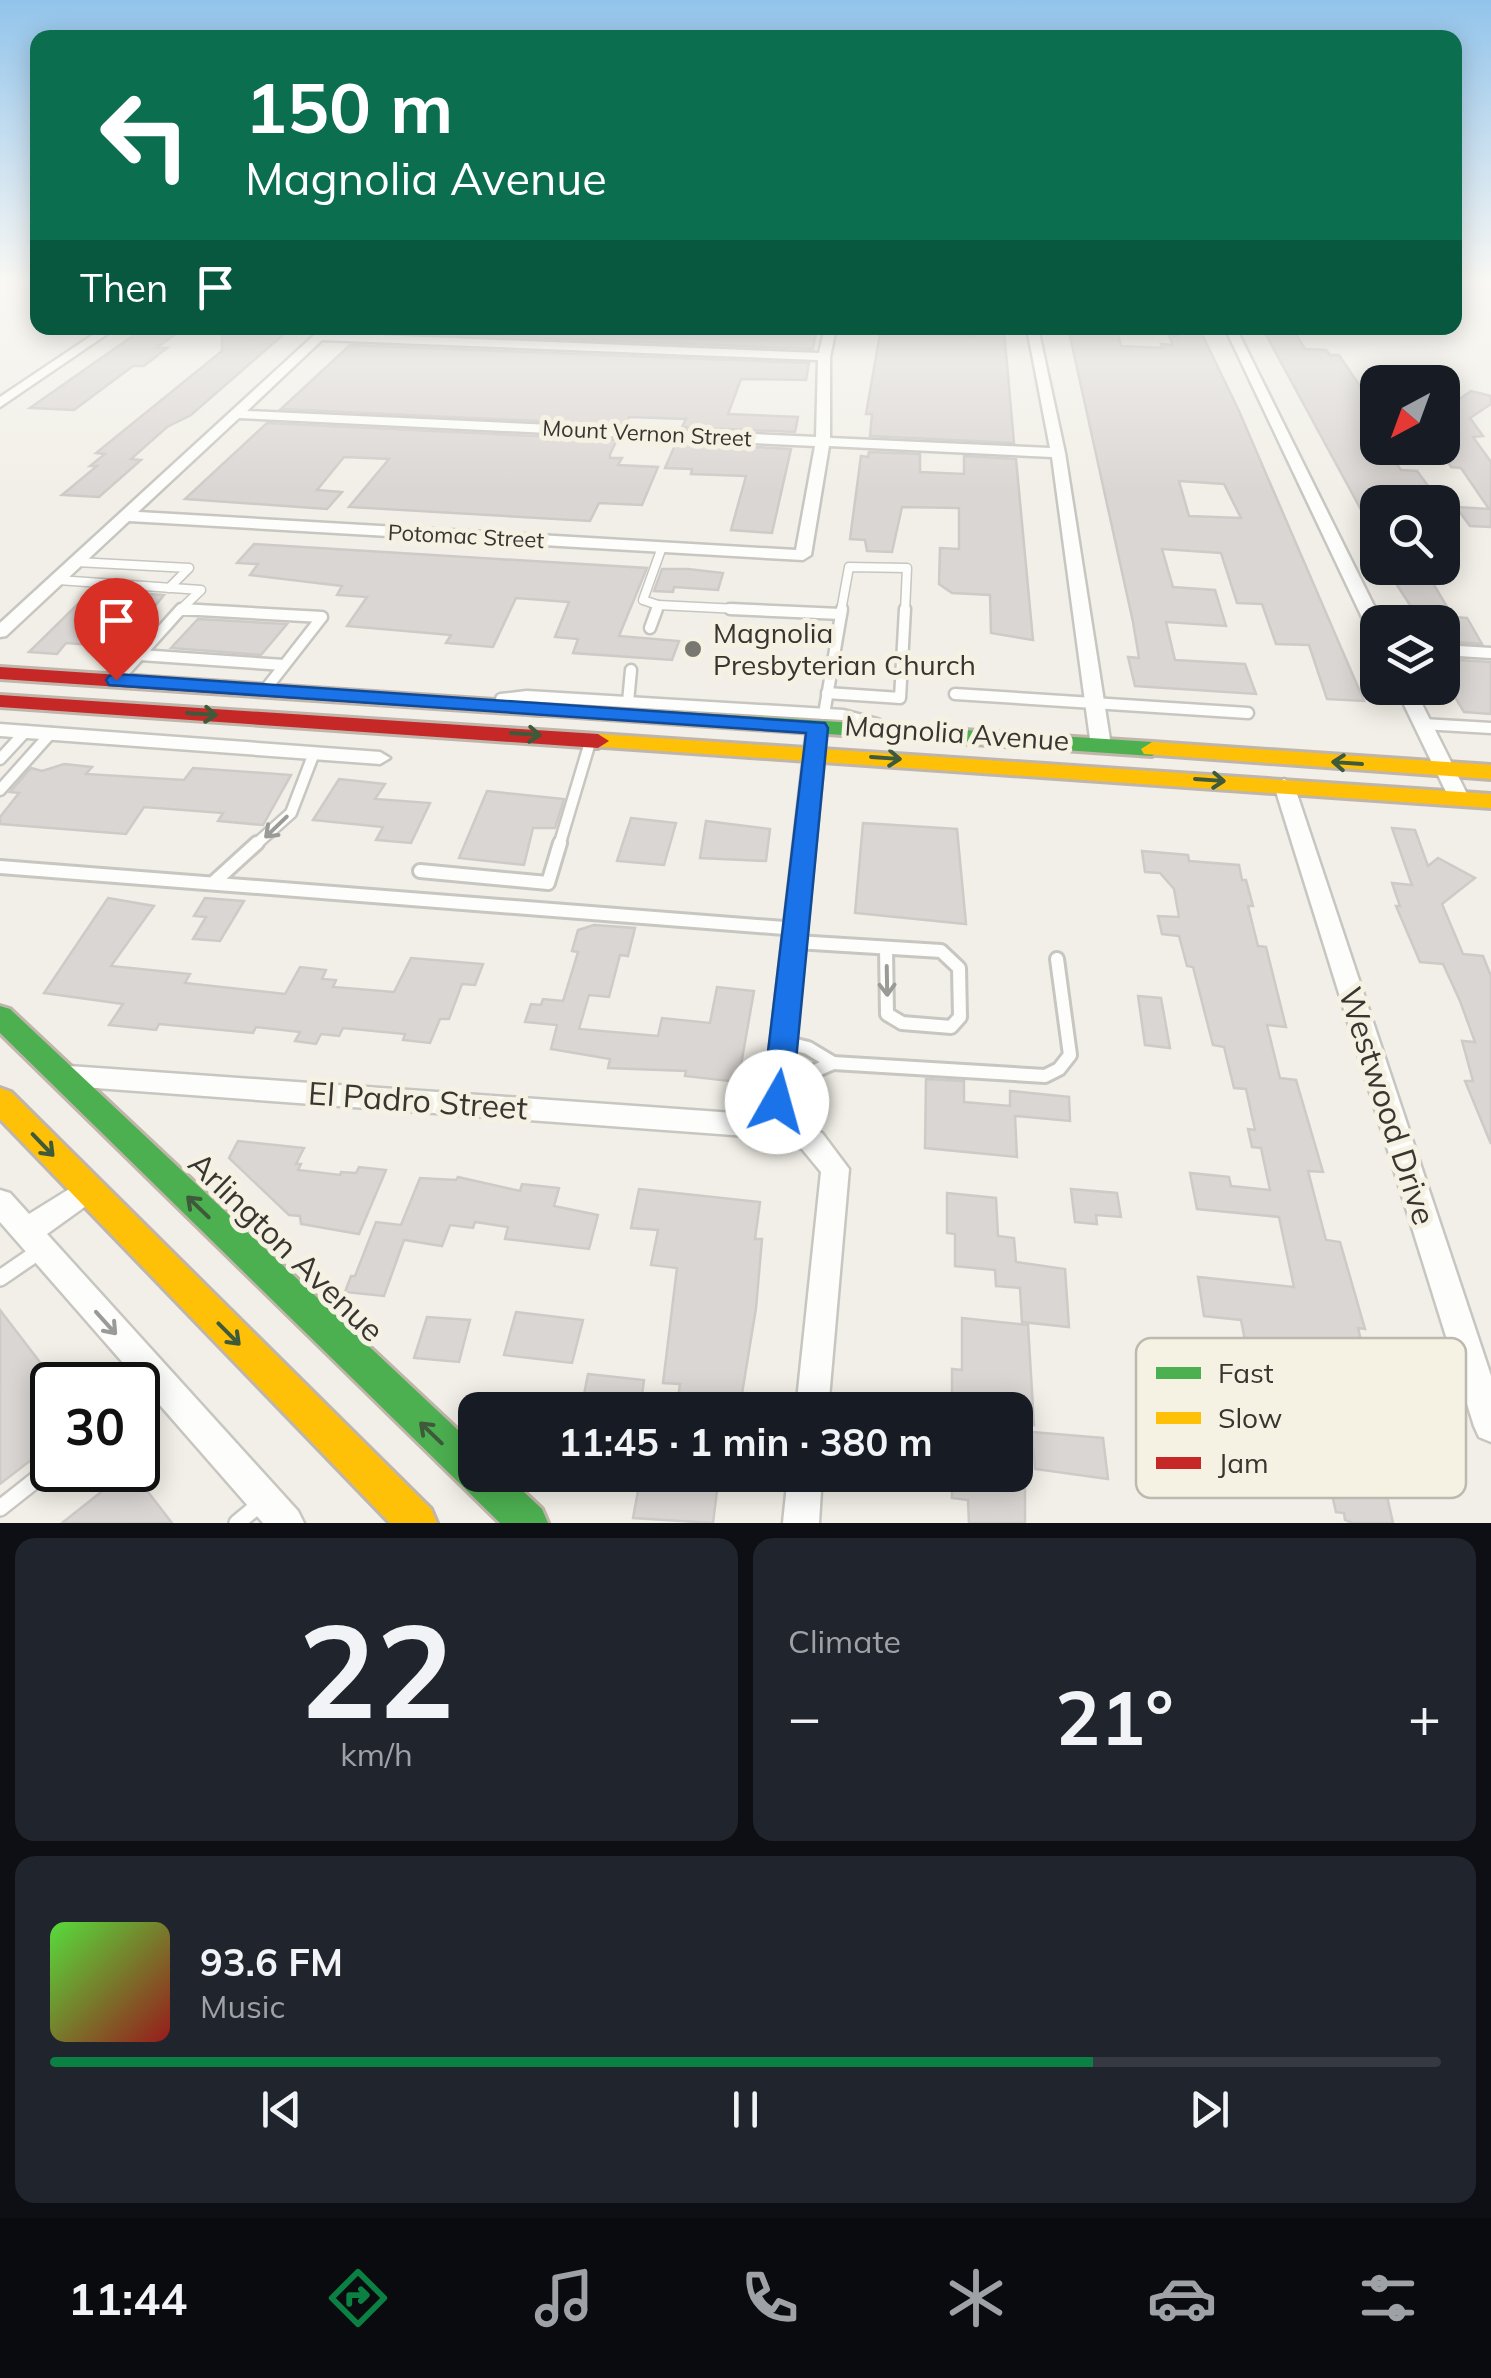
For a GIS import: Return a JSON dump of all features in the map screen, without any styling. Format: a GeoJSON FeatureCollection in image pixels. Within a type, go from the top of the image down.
{"type":"FeatureCollection","features":[{"type":"Feature","properties":{"kind":"main road","name":"Magnolia Avenue"},"geometry":{"type":"LineString","coordinates":[[0,673],[467,704],[820,721],[916,734],[1491,772]]}},
{"type":"Feature","properties":{"kind":"main road","name":"Magnolia Avenue"},"geometry":{"type":"LineString","coordinates":[[0,701],[1491,800]]}},
{"type":"Feature","properties":{"kind":"main road","name":"Arlington Avenue"},"geometry":{"type":"LineString","coordinates":[[0,1016],[528,1523]]}},
{"type":"Feature","properties":{"kind":"main road"},"geometry":{"type":"LineString","coordinates":[[0,1100],[418,1523]]}},
{"type":"Feature","properties":{"kind":"street"},"geometry":{"type":"LineString","coordinates":[[0,403],[76,351]]}},
{"type":"Feature","properties":{"kind":"street"},"geometry":{"type":"LineString","coordinates":[[0,632],[304,351]]}},
{"type":"Feature","properties":{"kind":"street"},"geometry":{"type":"LineString","coordinates":[[705,351],[824,357]]}},
{"type":"Feature","properties":{"kind":"street"},"geometry":{"type":"LineString","coordinates":[[823,441],[825,351]]}},
{"type":"Feature","properties":{"kind":"street"},"geometry":{"type":"LineString","coordinates":[[1038,351],[1058,453],[1101,746]]}},
{"type":"Feature","properties":{"kind":"street"},"geometry":{"type":"LineString","coordinates":[[1241,351],[1365,605]]}},
{"type":"Feature","properties":{"kind":"street","name":"Mount Vernon Street"},"geometry":{"type":"LineString","coordinates":[[236,414],[1058,453]]}},
{"type":"Feature","properties":{"kind":"street","name":"Potomac Street"},"geometry":{"type":"LineString","coordinates":[[129,516],[803,555],[823,441]]}},
{"type":"Feature","properties":{"kind":"street"},"geometry":{"type":"LineString","coordinates":[[1412,705],[1459,798]]}},
{"type":"Feature","properties":{"kind":"street"},"geometry":{"type":"LineString","coordinates":[[814,1392],[836,1169],[812,1141],[774,1127],[820,721]]}},
{"type":"Feature","properties":{"kind":"street"},"geometry":{"type":"LineString","coordinates":[[0,730],[380,758]]}},
{"type":"Feature","properties":{"kind":"street","name":"Westwood Drive"},"geometry":{"type":"LineString","coordinates":[[1284,785],[1463,1338]]}},
{"type":"Feature","properties":{"kind":"street","name":"El Padro Street"},"geometry":{"type":"LineString","coordinates":[[62,1076],[774,1127]]}},
{"type":"Feature","properties":{"kind":"street"},"geometry":{"type":"LineString","coordinates":[[34,1241],[86,1190]]}},
{"type":"Feature","properties":{"kind":"street"},"geometry":{"type":"LineString","coordinates":[[0,1202],[126,1362]]}},
{"type":"Feature","properties":{"kind":"street","name":"Westwood Drive"},"geometry":{"type":"LineString","coordinates":[[1466,1349],[1491,1426]]}},
{"type":"Feature","properties":{"kind":"street"},"geometry":{"type":"LineString","coordinates":[[160,1402],[275,1511]]}},
{"type":"Feature","properties":{"kind":"street"},"geometry":{"type":"LineString","coordinates":[[800,1523],[803,1492]]}},
{"type":"Feature","properties":{"kind":"lane"},"geometry":{"type":"LineString","coordinates":[[662,547],[643,600],[840,614]]}},
{"type":"Feature","properties":{"kind":"lane"},"geometry":{"type":"LineString","coordinates":[[78,562],[189,568],[169,588]]}},
{"type":"Feature","properties":{"kind":"lane"},"geometry":{"type":"LineString","coordinates":[[467,704],[527,696],[820,721],[849,566],[907,568],[900,698],[827,693]]}},
{"type":"Feature","properties":{"kind":"lane"},"geometry":{"type":"LineString","coordinates":[[58,580],[201,590],[116,680]]}},
{"type":"Feature","properties":{"kind":"lane"},"geometry":{"type":"LineString","coordinates":[[650,628],[658,604]]}},
{"type":"Feature","properties":{"kind":"lane"},"geometry":{"type":"LineString","coordinates":[[181,609],[322,617],[264,690]]}},
{"type":"Feature","properties":{"kind":"lane"},"geometry":{"type":"LineString","coordinates":[[1460,651],[1491,652]]}},
{"type":"Feature","properties":{"kind":"lane"},"geometry":{"type":"LineString","coordinates":[[140,654],[284,665]]}},
{"type":"Feature","properties":{"kind":"lane"},"geometry":{"type":"LineString","coordinates":[[628,702],[631,670]]}},
{"type":"Feature","properties":{"kind":"lane"},"geometry":{"type":"LineString","coordinates":[[955,694],[1248,713]]}},
{"type":"Feature","properties":{"kind":"lane"},"geometry":{"type":"LineString","coordinates":[[1422,724],[1491,728]]}},
{"type":"Feature","properties":{"kind":"lane"},"geometry":{"type":"LineString","coordinates":[[0,758],[26,732]]}},
{"type":"Feature","properties":{"kind":"lane"},"geometry":{"type":"LineString","coordinates":[[0,790],[52,734]]}},
{"type":"Feature","properties":{"kind":"lane"},"geometry":{"type":"LineString","coordinates":[[420,870],[548,883],[591,738]]}},
{"type":"Feature","properties":{"kind":"lane"},"geometry":{"type":"LineString","coordinates":[[212,883],[291,813],[314,753]]}},
{"type":"Feature","properties":{"kind":"lane"},"geometry":{"type":"LineString","coordinates":[[0,866],[796,935],[940,952],[959,968],[960,1017],[951,1026],[902,1022],[887,1014],[886,948]]}},
{"type":"Feature","properties":{"kind":"lane"},"geometry":{"type":"LineString","coordinates":[[780,1076],[808,1074],[833,1063],[1045,1076],[1070,1055],[1057,959]]}},
{"type":"Feature","properties":{"kind":"lane"},"geometry":{"type":"LineString","coordinates":[[784,1042],[808,1048],[833,1063]]}},
{"type":"Feature","properties":{"kind":"lane"},"geometry":{"type":"LineString","coordinates":[[0,1278],[34,1241]]}},
{"type":"Feature","properties":{"kind":"lane"},"geometry":{"type":"LineString","coordinates":[[0,1508],[30,1484]]}},
{"type":"Feature","properties":{"kind":"lane"},"geometry":{"type":"LineString","coordinates":[[238,1523],[275,1511]]}},
{"type":"Feature","properties":{"kind":"building"},"geometry":{"type":"Polygon","coordinates":[[[111,351],[163,351],[144,366],[133,366],[74,410],[30,408],[111,351]]]}},
{"type":"Feature","properties":{"kind":"building"},"geometry":{"type":"Polygon","coordinates":[[[222,351],[264,351],[191,415],[167,427],[131,459],[141,460],[99,497],[62,495],[97,466],[90,466],[105,454],[96,453],[222,351]]]}},
{"type":"Feature","properties":{"kind":"building"},"geometry":{"type":"Polygon","coordinates":[[[343,351],[505,351],[809,363],[806,380],[741,379],[728,414],[798,417],[795,432],[682,427],[686,419],[629,417],[625,425],[281,409],[343,351]]]}},
{"type":"Feature","properties":{"kind":"building"},"geometry":{"type":"Polygon","coordinates":[[[877,351],[1006,351],[1014,443],[870,436],[872,414],[866,414],[877,351]]]}},
{"type":"Feature","properties":{"kind":"building"},"geometry":{"type":"Polygon","coordinates":[[[1073,351],[1210,351],[1360,692],[1360,701],[1327,699],[1309,645],[1276,644],[1262,604],[1237,603],[1221,553],[1162,549],[1173,587],[1215,590],[1226,626],[1166,622],[1175,660],[1245,664],[1256,694],[1135,686],[1128,657],[1139,658],[1073,351]],[[1179,481],[1189,516],[1241,518],[1224,484],[1179,481]]]}},
{"type":"Feature","properties":{"kind":"building"},"geometry":{"type":"Polygon","coordinates":[[[1275,351],[1327,351],[1339,355],[1360,386],[1360,465],[1397,465],[1401,470],[1417,471],[1427,485],[1360,485],[1360,508],[1275,351]]]}},
{"type":"Feature","properties":{"kind":"building"},"geometry":{"type":"Polygon","coordinates":[[[1471,391],[1491,396],[1491,404],[1470,418],[1483,436],[1473,437],[1491,462],[1491,527],[1470,526],[1460,512],[1460,507],[1489,509],[1461,468],[1450,465],[1460,465],[1460,399],[1471,391]]]}},
{"type":"Feature","properties":{"kind":"building"},"geometry":{"type":"Polygon","coordinates":[[[267,423],[617,440],[610,458],[622,458],[618,465],[658,467],[642,505],[599,503],[590,521],[349,507],[389,459],[344,457],[317,490],[342,492],[327,509],[185,499],[267,423]]]}},
{"type":"Feature","properties":{"kind":"building"},"geometry":{"type":"Polygon","coordinates":[[[676,443],[791,449],[772,533],[731,530],[746,476],[691,474],[692,469],[665,468],[676,443]]]}},
{"type":"Feature","properties":{"kind":"building"},"geometry":{"type":"Polygon","coordinates":[[[869,452],[920,454],[920,472],[964,474],[964,456],[1016,459],[1033,640],[991,633],[990,595],[952,593],[939,584],[940,548],[959,549],[959,508],[902,507],[892,552],[867,551],[865,540],[850,539],[861,456],[868,457],[869,452]]]}},
{"type":"Feature","properties":{"kind":"building"},"geometry":{"type":"Polygon","coordinates":[[[254,544],[647,568],[619,636],[679,641],[672,660],[573,653],[578,639],[555,637],[569,602],[516,598],[493,647],[446,643],[451,635],[347,626],[367,597],[337,595],[342,586],[250,575],[258,564],[237,563],[254,544]]]}},
{"type":"Feature","properties":{"kind":"building","name":"Magnolia Presbyterian Church"},"geometry":{"type":"Polygon","coordinates":[[[662,569],[723,573],[718,590],[674,587],[673,592],[654,591],[662,569]]]}},
{"type":"Feature","properties":{"kind":"building"},"geometry":{"type":"Polygon","coordinates":[[[1397,585],[1434,585],[1446,605],[1410,605],[1397,585]]]}},
{"type":"Feature","properties":{"kind":"building"},"geometry":{"type":"Polygon","coordinates":[[[149,594],[164,595],[121,647],[66,643],[57,654],[29,652],[86,596],[136,602],[149,594]]]}},
{"type":"Feature","properties":{"kind":"building"},"geometry":{"type":"Polygon","coordinates":[[[1460,618],[1467,618],[1482,644],[1460,642],[1460,618]]]}},
{"type":"Feature","properties":{"kind":"building"},"geometry":{"type":"Polygon","coordinates":[[[198,619],[287,624],[261,655],[171,648],[198,619]]]}},
{"type":"Feature","properties":{"kind":"building"},"geometry":{"type":"Polygon","coordinates":[[[1460,660],[1491,662],[1491,714],[1464,712],[1460,705],[1460,660]]]}},
{"type":"Feature","properties":{"kind":"building"},"geometry":{"type":"Polygon","coordinates":[[[64,764],[92,767],[86,774],[184,780],[193,768],[291,775],[263,825],[218,821],[223,813],[144,807],[126,834],[0,824],[0,817],[19,793],[10,792],[31,768],[42,771],[64,764]]]}},
{"type":"Feature","properties":{"kind":"building"},"geometry":{"type":"Polygon","coordinates":[[[339,779],[385,784],[375,799],[430,803],[411,843],[376,840],[383,827],[313,820],[339,779]]]}},
{"type":"Feature","properties":{"kind":"building"},"geometry":{"type":"Polygon","coordinates":[[[487,791],[564,799],[555,828],[533,828],[524,865],[459,858],[487,791]]]}},
{"type":"Feature","properties":{"kind":"building"},"geometry":{"type":"Polygon","coordinates":[[[631,818],[676,823],[664,865],[617,861],[631,818]]]}},
{"type":"Feature","properties":{"kind":"building"},"geometry":{"type":"Polygon","coordinates":[[[706,821],[770,829],[766,861],[700,858],[706,821]]]}},
{"type":"Feature","properties":{"kind":"building"},"geometry":{"type":"Polygon","coordinates":[[[863,823],[957,829],[966,924],[855,913],[863,823]]]}},
{"type":"Feature","properties":{"kind":"building"},"geometry":{"type":"Polygon","coordinates":[[[1392,828],[1415,830],[1428,866],[1438,858],[1475,878],[1442,904],[1463,954],[1483,956],[1491,976],[1491,1144],[1465,1081],[1473,1081],[1462,1041],[1475,1042],[1460,1001],[1443,964],[1420,962],[1396,906],[1400,906],[1392,883],[1412,885],[1392,828]]]}},
{"type":"Feature","properties":{"kind":"building"},"geometry":{"type":"Polygon","coordinates":[[[1142,851],[1188,855],[1189,861],[1239,865],[1242,880],[1246,880],[1258,946],[1266,947],[1286,1027],[1267,1025],[1280,1078],[1296,1080],[1323,1172],[1308,1171],[1326,1240],[1340,1242],[1365,1329],[1358,1328],[1360,1338],[1245,1338],[1241,1320],[1204,1316],[1198,1277],[1294,1287],[1279,1217],[1197,1209],[1190,1173],[1229,1177],[1231,1186],[1270,1190],[1261,1148],[1252,1147],[1248,1129],[1255,1130],[1246,1089],[1234,1088],[1224,1047],[1213,1045],[1193,967],[1187,966],[1179,936],[1162,934],[1158,916],[1179,917],[1174,889],[1160,873],[1145,872],[1142,851]]]}},
{"type":"Feature","properties":{"kind":"building"},"geometry":{"type":"Polygon","coordinates":[[[108,898],[154,906],[111,966],[190,974],[185,983],[285,994],[300,967],[326,970],[322,979],[336,980],[333,987],[394,992],[411,958],[483,964],[475,985],[462,984],[449,1019],[440,1019],[430,1043],[403,1040],[405,1034],[343,1028],[339,1036],[321,1034],[316,1044],[295,1041],[300,1032],[256,1027],[253,1033],[159,1024],[156,1030],[109,1025],[123,1004],[44,993],[108,898]]]}},
{"type":"Feature","properties":{"kind":"building"},"geometry":{"type":"Polygon","coordinates":[[[205,898],[244,901],[220,941],[193,939],[206,917],[194,916],[205,898]]]}},
{"type":"Feature","properties":{"kind":"building"},"geometry":{"type":"Polygon","coordinates":[[[594,925],[635,928],[628,956],[620,955],[609,997],[589,995],[579,1029],[658,1036],[662,1018],[710,1023],[717,987],[754,991],[738,1082],[685,1076],[686,1071],[608,1068],[610,1059],[551,1049],[557,1025],[525,1022],[531,1004],[541,1005],[543,999],[563,1001],[578,952],[572,951],[578,930],[594,925]]]}},
{"type":"Feature","properties":{"kind":"building"},"geometry":{"type":"Polygon","coordinates":[[[1138,996],[1161,998],[1170,1048],[1145,1045],[1138,996]]]}},
{"type":"Feature","properties":{"kind":"building"},"geometry":{"type":"Polygon","coordinates":[[[926,1079],[964,1081],[964,1102],[1010,1106],[1010,1091],[1069,1097],[1070,1121],[1015,1116],[1017,1157],[925,1148],[926,1079]]]}},
{"type":"Feature","properties":{"kind":"building"},"geometry":{"type":"Polygon","coordinates":[[[238,1141],[304,1148],[296,1164],[301,1164],[298,1170],[340,1175],[356,1173],[359,1167],[386,1170],[359,1234],[301,1224],[300,1216],[289,1215],[229,1158],[238,1141]]]}},
{"type":"Feature","properties":{"kind":"building"},"geometry":{"type":"Polygon","coordinates":[[[458,1177],[520,1191],[522,1184],[559,1188],[554,1206],[598,1215],[589,1249],[505,1239],[508,1227],[475,1222],[473,1228],[450,1225],[442,1246],[404,1240],[384,1296],[345,1292],[376,1222],[401,1225],[420,1178],[458,1177]]]}},
{"type":"Feature","properties":{"kind":"building"},"geometry":{"type":"Polygon","coordinates":[[[639,1189],[760,1202],[755,1239],[762,1239],[756,1308],[742,1392],[679,1392],[680,1384],[663,1383],[677,1268],[651,1265],[658,1230],[631,1228],[639,1189]]]}},
{"type":"Feature","properties":{"kind":"building"},"geometry":{"type":"Polygon","coordinates":[[[1071,1189],[1117,1193],[1121,1217],[1096,1215],[1097,1224],[1075,1222],[1071,1189]]]}},
{"type":"Feature","properties":{"kind":"building"},"geometry":{"type":"Polygon","coordinates":[[[947,1193],[996,1198],[998,1236],[1014,1238],[1016,1262],[1065,1269],[1069,1327],[1022,1322],[1020,1288],[996,1286],[995,1270],[955,1266],[955,1234],[947,1233],[947,1193]]]}},
{"type":"Feature","properties":{"kind":"building"},"geometry":{"type":"Polygon","coordinates":[[[0,1310],[40,1362],[30,1362],[30,1461],[0,1484],[0,1310]]]}},
{"type":"Feature","properties":{"kind":"building"},"geometry":{"type":"Polygon","coordinates":[[[516,1312],[583,1320],[572,1363],[504,1355],[516,1312]]]}},
{"type":"Feature","properties":{"kind":"building"},"geometry":{"type":"Polygon","coordinates":[[[427,1317],[470,1320],[459,1362],[414,1358],[427,1317]]]}},
{"type":"Feature","properties":{"kind":"building"},"geometry":{"type":"Polygon","coordinates":[[[962,1318],[1028,1325],[1032,1392],[952,1392],[952,1369],[962,1370],[962,1318]]]}},
{"type":"Feature","properties":{"kind":"building"},"geometry":{"type":"Polygon","coordinates":[[[588,1374],[644,1380],[642,1392],[584,1392],[588,1374]]]}},
{"type":"Feature","properties":{"kind":"building"},"geometry":{"type":"Polygon","coordinates":[[[1033,1432],[1103,1438],[1108,1479],[1035,1469],[1033,1432]]]}},
{"type":"Feature","properties":{"kind":"building"},"geometry":{"type":"Polygon","coordinates":[[[101,1492],[148,1492],[172,1523],[62,1523],[101,1492]]]}},
{"type":"Feature","properties":{"kind":"building"},"geometry":{"type":"Polygon","coordinates":[[[638,1492],[717,1492],[713,1523],[633,1518],[638,1492]]]}},
{"type":"Feature","properties":{"kind":"building"},"geometry":{"type":"Polygon","coordinates":[[[952,1492],[1025,1492],[1025,1523],[969,1523],[968,1500],[952,1498],[952,1492]]]}},
{"type":"Feature","properties":{"kind":"building"},"geometry":{"type":"Polygon","coordinates":[[[1333,1498],[1387,1498],[1393,1523],[1352,1523],[1345,1520],[1344,1513],[1336,1512],[1333,1498]]]}},
{"type":"Feature","properties":{"kind":"traffic: fast"},"geometry":{"type":"LineString","coordinates":[[541,709],[1152,749]]}},
{"type":"Feature","properties":{"kind":"traffic: fast"},"geometry":{"type":"LineString","coordinates":[[0,1016],[528,1523]]}},
{"type":"Feature","properties":{"kind":"traffic: slow"},"geometry":{"type":"LineString","coordinates":[[598,741],[1491,801]]}},
{"type":"Feature","properties":{"kind":"traffic: slow"},"geometry":{"type":"LineString","coordinates":[[1152,749],[1491,772]]}},
{"type":"Feature","properties":{"kind":"traffic: slow"},"geometry":{"type":"LineString","coordinates":[[0,1100],[417,1523]]}},
{"type":"Feature","properties":{"kind":"traffic: jam"},"geometry":{"type":"LineString","coordinates":[[0,673],[541,709]]}},
{"type":"Feature","properties":{"kind":"traffic: jam"},"geometry":{"type":"LineString","coordinates":[[0,701],[598,741]]}},
{"type":"Feature","properties":{"kind":"place","name":"Magnolia Presbyterian Church"},"geometry":{"type":"Point","coordinates":[693,649]}},
{"type":"Feature","properties":{"kind":"route"},"geometry":{"type":"LineString","coordinates":[[116,680],[818,728],[777,1102]]}}]}
